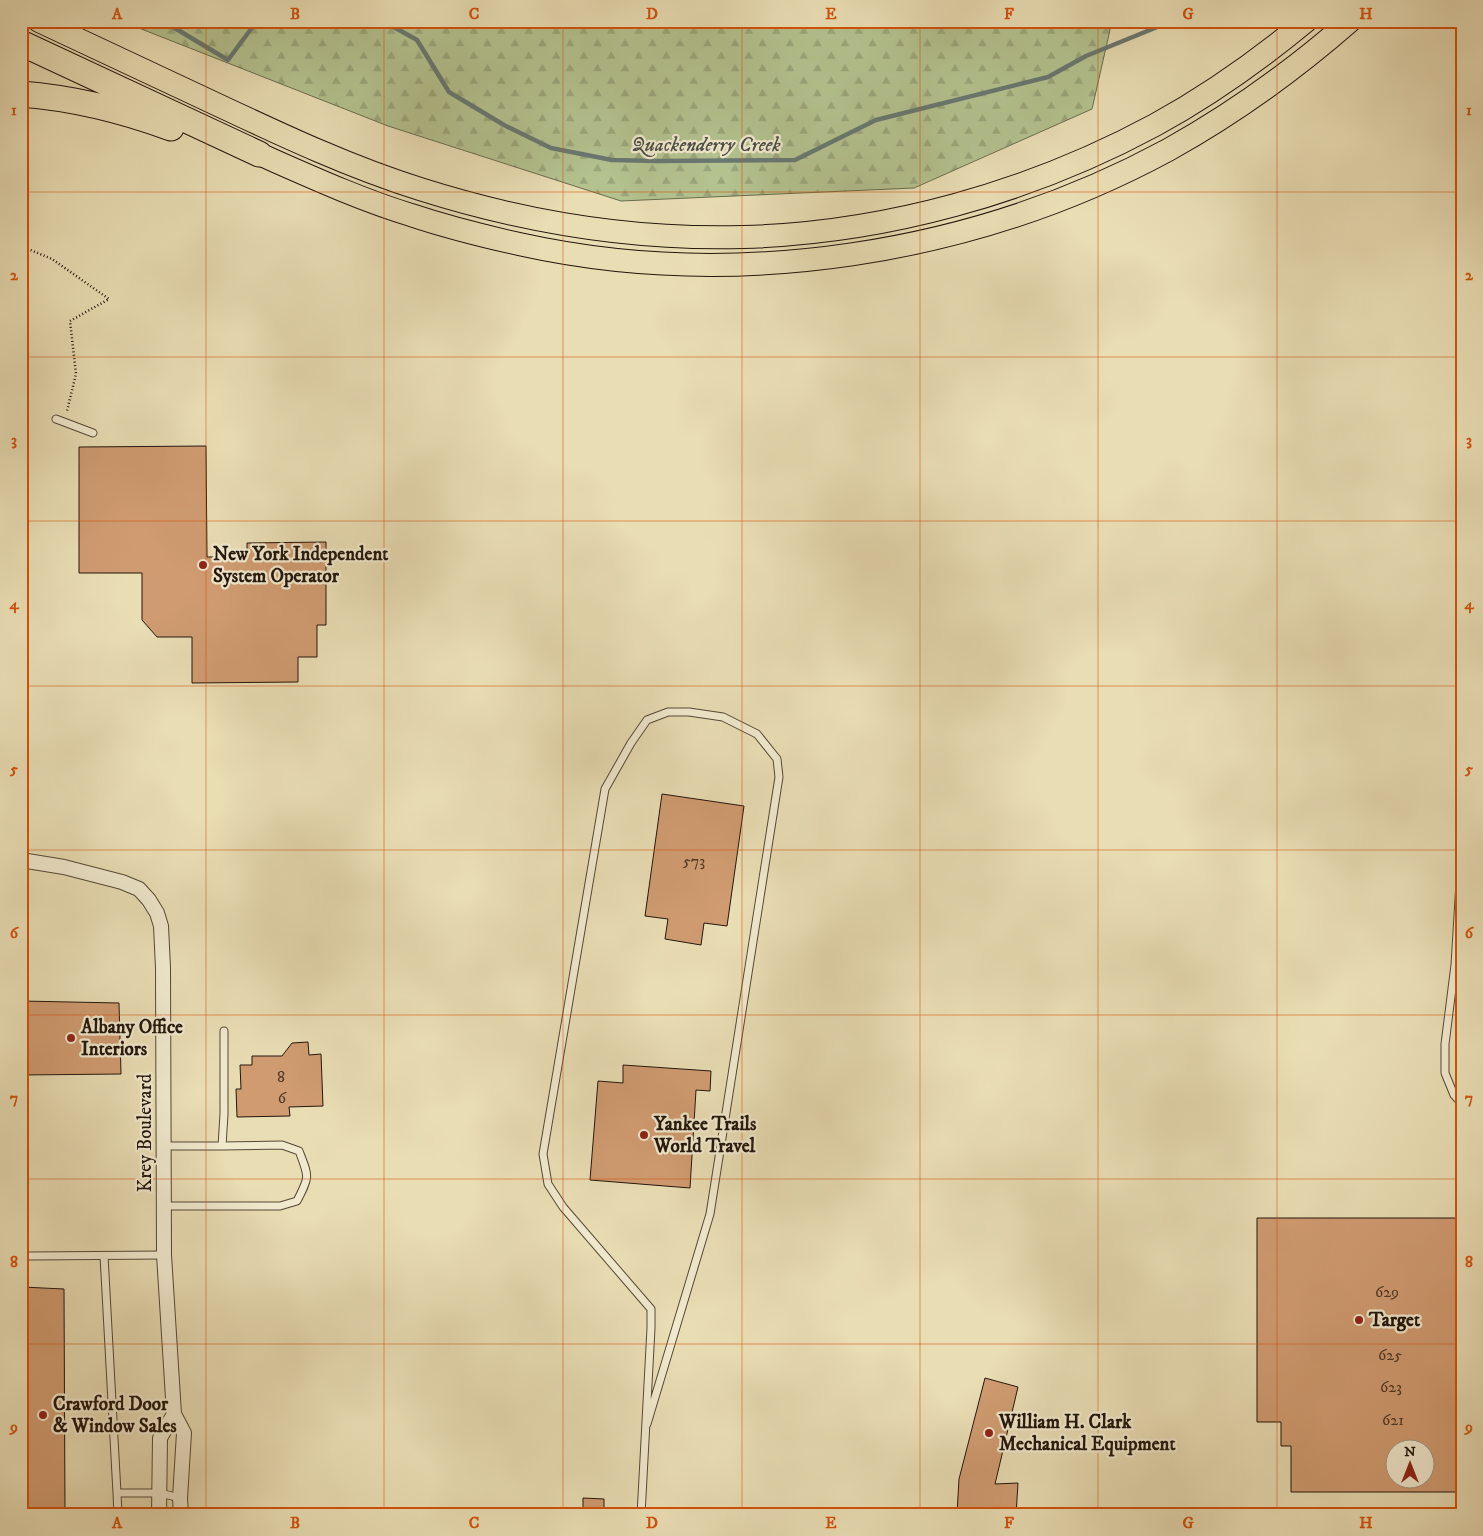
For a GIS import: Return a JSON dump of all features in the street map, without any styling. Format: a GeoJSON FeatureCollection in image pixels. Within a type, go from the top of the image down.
{"type":"FeatureCollection","features":[{"type":"Feature","properties":{"kind":"highway"},"geometry":{"type":"LineString","coordinates":[[21,43],[259,154]]}},
{"type":"Feature","properties":{"kind":"highway"},"geometry":{"type":"LineString","coordinates":[[21,94],[71,100],[108,108],[144,118],[208,144],[259,154]]}},
{"type":"Feature","properties":{"kind":"main road"},"geometry":{"type":"LineString","coordinates":[[39,21],[304,144],[371,172],[419,189],[472,204],[581,227],[634,233],[743,237],[840,228],[899,218],[959,204],[1055,171],[1105,150],[1154,126],[1200,99],[1246,68],[1306,21]]}},
{"type":"Feature","properties":{"kind":"main road"},"geometry":{"type":"LineString","coordinates":[[259,154],[411,215],[465,231],[513,242],[577,254],[687,264],[796,261],[905,245],[957,233],[1066,197],[1117,175],[1167,150],[1215,122],[1304,59],[1350,21]]}},
{"type":"Feature","properties":{"kind":"street","name":"Krey Boulevard"},"geometry":{"type":"LineString","coordinates":[[21,860],[64,867],[122,882],[138,889],[149,900],[157,913],[161,926],[163,960],[164,1255],[174,1414],[184,1433],[180,1498],[181,1515]]}},
{"type":"Feature","properties":{"kind":"street"},"geometry":{"type":"LineString","coordinates":[[159,1515],[160,1438],[174,1414]]}},
{"type":"Feature","properties":{"kind":"lane"},"geometry":{"type":"LineString","coordinates":[[59,420],[93,433]]}},
{"type":"Feature","properties":{"kind":"lane"},"geometry":{"type":"LineString","coordinates":[[641,1515],[647,1424],[651,1309],[563,1208],[548,1184],[543,1154],[604,789],[647,720],[668,712],[689,712],[723,717],[757,734],[777,759],[779,777],[710,1214],[647,1424]]}},
{"type":"Feature","properties":{"kind":"lane"},"geometry":{"type":"LineString","coordinates":[[1462,849],[1454,965],[1445,1044],[1445,1073],[1454,1095],[1462,1104]]}},
{"type":"Feature","properties":{"kind":"lane"},"geometry":{"type":"LineString","coordinates":[[222,1146],[224,1031]]}},
{"type":"Feature","properties":{"kind":"lane"},"geometry":{"type":"LineString","coordinates":[[164,1146],[282,1145],[299,1151],[306,1170],[307,1182],[297,1201],[280,1206],[164,1206]]}},
{"type":"Feature","properties":{"kind":"lane"},"geometry":{"type":"LineString","coordinates":[[30,1256],[164,1255]]}},
{"type":"Feature","properties":{"kind":"lane"},"geometry":{"type":"LineString","coordinates":[[104,1256],[118,1515]]}},
{"type":"Feature","properties":{"kind":"lane"},"geometry":{"type":"LineString","coordinates":[[117,1493],[160,1493],[180,1498]]}},
{"type":"Feature","properties":{"kind":"path"},"geometry":{"type":"LineString","coordinates":[[21,246],[52,259],[110,299],[70,321],[76,374],[59,420]]}},
{"type":"Feature","properties":{"kind":"green space"},"geometry":{"type":"Polygon","coordinates":[[[121,21],[1112,21],[1092,109],[914,188],[621,201],[388,126],[121,21]]]}},
{"type":"Feature","properties":{"kind":"building","name":"New York Independent System Operator"},"geometry":{"type":"Polygon","coordinates":[[[206,446],[207,557],[247,557],[247,543],[326,542],[326,625],[317,625],[317,657],[298,657],[298,682],[192,683],[192,637],[157,637],[142,620],[142,573],[79,573],[79,447],[206,446]]]}},
{"type":"Feature","properties":{"kind":"building"},"geometry":{"type":"Polygon","coordinates":[[[662,794],[744,806],[727,926],[704,923],[701,945],[665,939],[668,919],[645,916],[662,794]]]}},
{"type":"Feature","properties":{"kind":"building","name":"Albany Office Interiors"},"geometry":{"type":"Polygon","coordinates":[[[21,1001],[119,1003],[121,1074],[21,1075],[21,1001]]]}},
{"type":"Feature","properties":{"kind":"building"},"geometry":{"type":"Polygon","coordinates":[[[308,1042],[309,1055],[321,1054],[323,1106],[289,1107],[290,1116],[237,1117],[236,1089],[241,1089],[240,1065],[252,1065],[252,1056],[282,1056],[292,1043],[308,1042]]]}},
{"type":"Feature","properties":{"kind":"building","name":"Yankee Trails World Travel"},"geometry":{"type":"Polygon","coordinates":[[[623,1065],[711,1071],[710,1091],[696,1090],[690,1188],[590,1180],[598,1081],[623,1083],[623,1065]]]}},
{"type":"Feature","properties":{"kind":"building","name":"Target"},"geometry":{"type":"Polygon","coordinates":[[[1257,1218],[1462,1218],[1462,1492],[1291,1492],[1291,1446],[1281,1446],[1281,1422],[1257,1422],[1257,1218]]]}},
{"type":"Feature","properties":{"kind":"building","name":"Crawford Door & Window Sales"},"geometry":{"type":"Polygon","coordinates":[[[22,1287],[64,1289],[65,1515],[21,1515],[22,1287]]]}},
{"type":"Feature","properties":{"kind":"building","name":"William H. Clark Mechanical Equipment"},"geometry":{"type":"Polygon","coordinates":[[[985,1378],[1018,1387],[995,1484],[1018,1483],[1016,1515],[957,1514],[959,1479],[985,1378]]]}},
{"type":"Feature","properties":{"kind":"building"},"geometry":{"type":"Polygon","coordinates":[[[583,1498],[604,1499],[604,1515],[583,1515],[583,1498]]]}},
{"type":"Feature","properties":{"kind":"waterway","name":"Quackenderry Creek"},"geometry":{"type":"LineString","coordinates":[[163,21],[228,60],[257,21]]}},
{"type":"Feature","properties":{"kind":"waterway","name":"Quackenderry Creek"},"geometry":{"type":"LineString","coordinates":[[383,21],[417,40],[449,92],[504,125],[551,148],[612,160],[658,161],[795,160],[876,120],[1048,77],[1086,56],[1172,21]]}},
{"type":"Feature","properties":{"kind":"place","name":"New York Independent System Operator"},"geometry":{"type":"Point","coordinates":[203,565]}},
{"type":"Feature","properties":{"kind":"place","name":"Albany Office Interiors"},"geometry":{"type":"Point","coordinates":[71,1038]}},
{"type":"Feature","properties":{"kind":"place","name":"Yankee Trails World Travel"},"geometry":{"type":"Point","coordinates":[644,1135]}},
{"type":"Feature","properties":{"kind":"place","name":"Target"},"geometry":{"type":"Point","coordinates":[1359,1320]}},
{"type":"Feature","properties":{"kind":"place","name":"Crawford Door & Window Sales"},"geometry":{"type":"Point","coordinates":[43,1415]}},
{"type":"Feature","properties":{"kind":"place","name":"William H. Clark Mechanical Equipment"},"geometry":{"type":"Point","coordinates":[989,1433]}}]}
